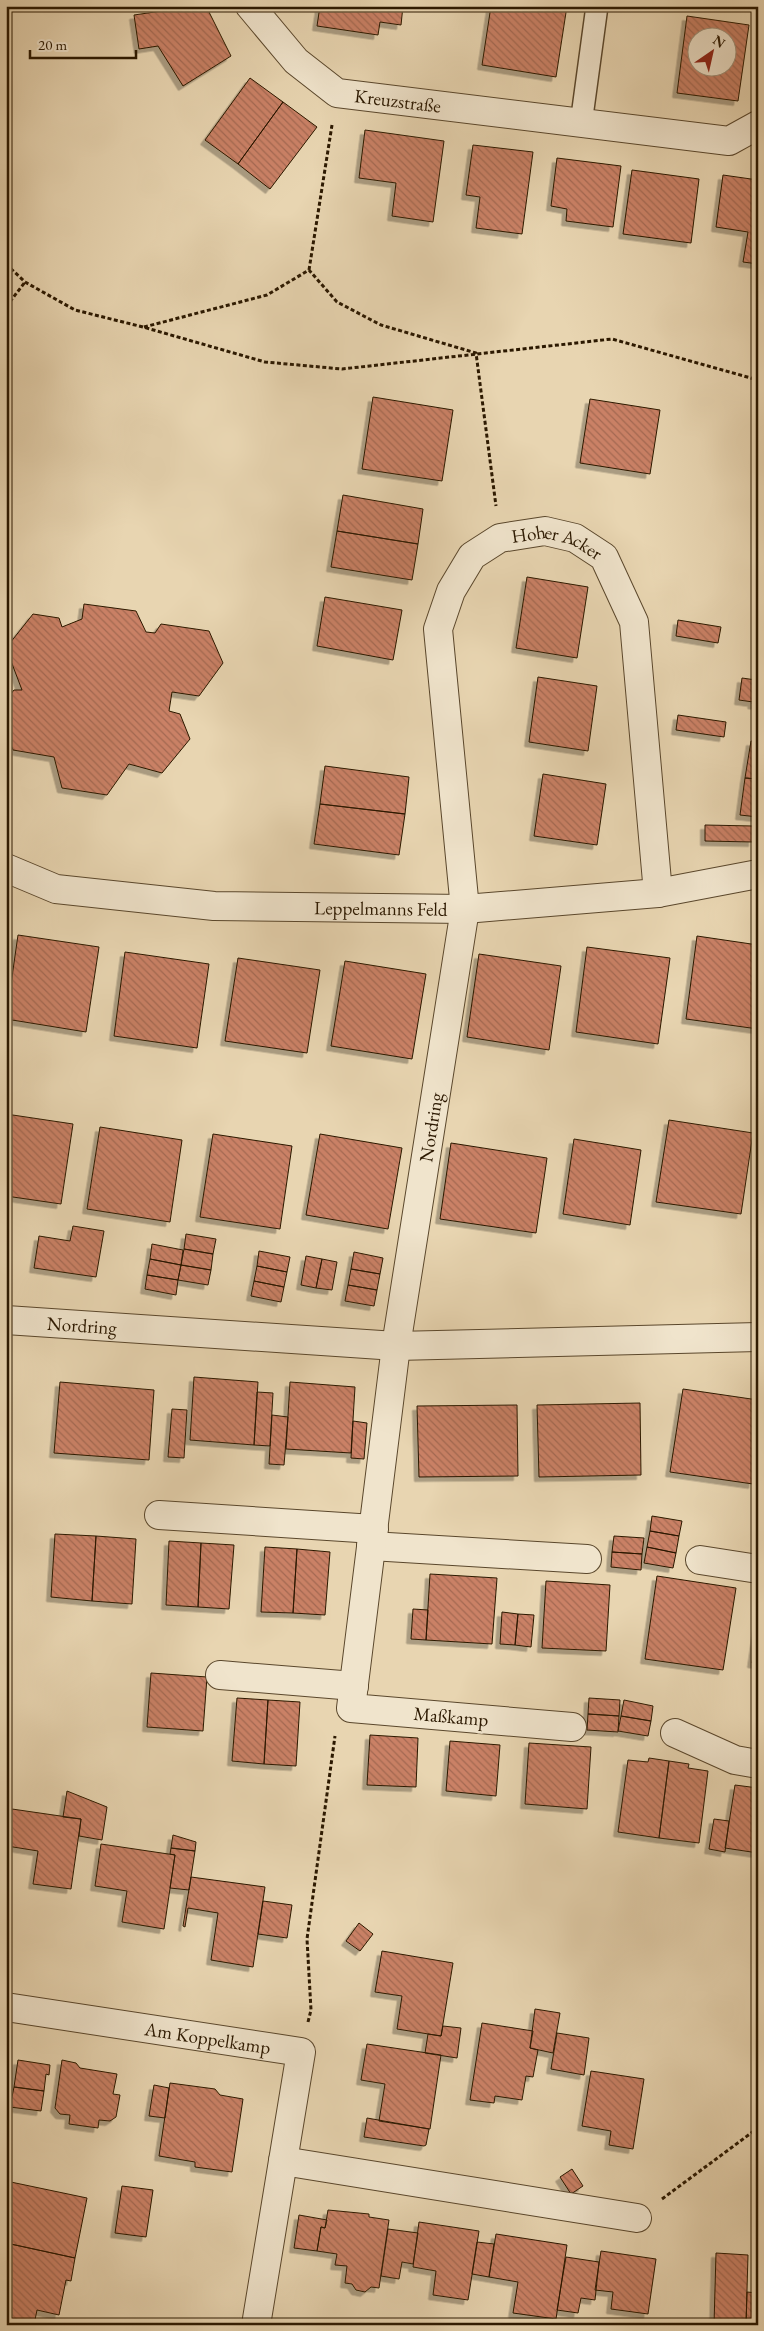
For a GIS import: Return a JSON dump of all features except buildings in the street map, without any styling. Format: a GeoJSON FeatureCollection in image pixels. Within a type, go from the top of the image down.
{"type":"FeatureCollection","features":[{"type":"Feature","properties":{"kind":"street","name":"Kreuzstraße"},"geometry":{"type":"LineString","coordinates":[[250,6],[296,61],[337,93],[729,141],[758,125]]}},
{"type":"Feature","properties":{"kind":"street","name":"Hoher Acker"},"geometry":{"type":"LineString","coordinates":[[465,909],[438,629],[450,591],[472,556],[500,538],[545,531],[575,538],[604,557],[634,622],[658,893]]}},
{"type":"Feature","properties":{"kind":"street","name":"Leppelmanns Feld"},"geometry":{"type":"LineString","coordinates":[[6,868],[56,888],[214,906],[465,909],[658,893],[758,874]]}},
{"type":"Feature","properties":{"kind":"street","name":"Nordring"},"geometry":{"type":"LineString","coordinates":[[396,1346],[465,909]]}},
{"type":"Feature","properties":{"kind":"street","name":"Nordring"},"geometry":{"type":"LineString","coordinates":[[6,1320],[396,1346],[758,1337]]}},
{"type":"Feature","properties":{"kind":"street"},"geometry":{"type":"LineString","coordinates":[[352,1697],[396,1346]]}},
{"type":"Feature","properties":{"kind":"street"},"geometry":{"type":"LineString","coordinates":[[159,1515],[587,1559]]}},
{"type":"Feature","properties":{"kind":"street"},"geometry":{"type":"LineString","coordinates":[[700,1560],[758,1569]]}},
{"type":"Feature","properties":{"kind":"street","name":"Maßkamp"},"geometry":{"type":"LineString","coordinates":[[220,1675],[352,1697],[572,1727]]}},
{"type":"Feature","properties":{"kind":"street"},"geometry":{"type":"LineString","coordinates":[[675,1733],[734,1760],[758,1764]]}},
{"type":"Feature","properties":{"kind":"street","name":"Am Koppelkamp"},"geometry":{"type":"LineString","coordinates":[[6,2007],[300,2052]]}},
{"type":"Feature","properties":{"kind":"street"},"geometry":{"type":"LineString","coordinates":[[256,2325],[300,2052]]}},
{"type":"Feature","properties":{"kind":"street"},"geometry":{"type":"LineString","coordinates":[[283,2161],[637,2218]]}},
{"type":"Feature","properties":{"kind":"lane"},"geometry":{"type":"LineString","coordinates":[[581,124],[597,6]]}},
{"type":"Feature","properties":{"kind":"path"},"geometry":{"type":"LineString","coordinates":[[337,93],[310,270],[337,302],[381,326],[476,353]]}},
{"type":"Feature","properties":{"kind":"path"},"geometry":{"type":"LineString","coordinates":[[6,264],[25,282],[75,310],[143,327],[265,362],[342,369],[612,339],[758,380]]}},
{"type":"Feature","properties":{"kind":"path"},"geometry":{"type":"LineString","coordinates":[[143,327],[267,295],[310,270]]}},
{"type":"Feature","properties":{"kind":"path"},"geometry":{"type":"LineString","coordinates":[[6,307],[25,282]]}},
{"type":"Feature","properties":{"kind":"path"},"geometry":{"type":"LineString","coordinates":[[476,353],[500,538]]}},
{"type":"Feature","properties":{"kind":"path"},"geometry":{"type":"LineString","coordinates":[[300,2052],[311,2010],[307,1939],[336,1727],[352,1697]]}},
{"type":"Feature","properties":{"kind":"path"},"geometry":{"type":"LineString","coordinates":[[637,2218],[758,2128]]}}]}
